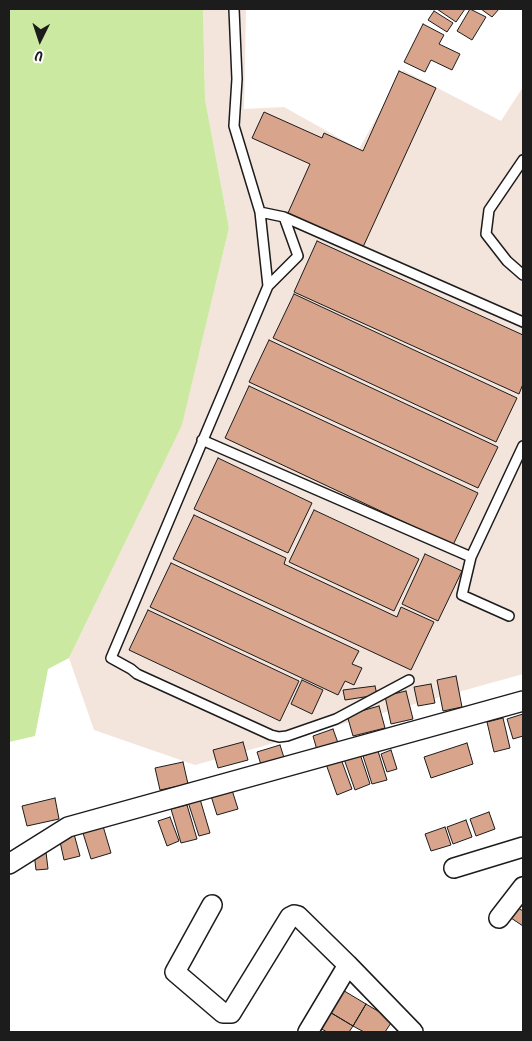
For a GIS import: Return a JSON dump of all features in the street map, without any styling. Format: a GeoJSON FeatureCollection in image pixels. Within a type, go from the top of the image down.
{"type":"FeatureCollection","features":[{"type":"Feature","properties":{"kind":"street"},"geometry":{"type":"LineString","coordinates":[[9,864],[68,827],[523,701]]}},
{"type":"Feature","properties":{"kind":"street"},"geometry":{"type":"LineString","coordinates":[[454,868],[523,847]]}},
{"type":"Feature","properties":{"kind":"street"},"geometry":{"type":"LineString","coordinates":[[499,918],[523,887]]}},
{"type":"Feature","properties":{"kind":"street"},"geometry":{"type":"LineString","coordinates":[[212,905],[175,972],[223,1014],[231,1013],[290,917],[294,915],[298,916],[348,965],[404,1029]]}},
{"type":"Feature","properties":{"kind":"street"},"geometry":{"type":"LineString","coordinates":[[308,1032],[348,965]]}},
{"type":"Feature","properties":{"kind":"lane"},"geometry":{"type":"LineString","coordinates":[[234,9],[237,79],[234,126],[260,212],[268,286]]}},
{"type":"Feature","properties":{"kind":"lane"},"geometry":{"type":"LineString","coordinates":[[523,160],[489,210],[486,234],[507,260],[523,275]]}},
{"type":"Feature","properties":{"kind":"lane"},"geometry":{"type":"LineString","coordinates":[[260,212],[284,217],[523,322]]}},
{"type":"Feature","properties":{"kind":"lane"},"geometry":{"type":"LineString","coordinates":[[284,217],[298,256],[268,286],[111,658],[131,668],[137,674],[272,735],[279,736],[287,736],[336,719],[409,680]]}},
{"type":"Feature","properties":{"kind":"lane"},"geometry":{"type":"LineString","coordinates":[[202,440],[471,557]]}},
{"type":"Feature","properties":{"kind":"lane"},"geometry":{"type":"LineString","coordinates":[[509,616],[462,595],[471,557],[523,446]]}},
{"type":"Feature","properties":{"kind":"shaded area"},"geometry":{"type":"Polygon","coordinates":[[[203,9],[246,9],[244,109],[284,107],[359,149],[403,70],[501,121],[523,87],[523,674],[195,765],[94,730],[69,658],[182,424],[229,228],[205,99],[203,9]]]}},
{"type":"Feature","properties":{"kind":"green space"},"geometry":{"type":"Polygon","coordinates":[[[9,9],[203,9],[205,99],[229,228],[182,425],[69,658],[48,669],[35,736],[9,742],[9,9]]]}},
{"type":"Feature","properties":{"kind":"building"},"geometry":{"type":"Polygon","coordinates":[[[437,9],[465,9],[456,22],[437,9]]]}},
{"type":"Feature","properties":{"kind":"building"},"geometry":{"type":"Polygon","coordinates":[[[470,9],[486,17],[472,40],[457,31],[470,9]]]}},
{"type":"Feature","properties":{"kind":"building"},"geometry":{"type":"Polygon","coordinates":[[[481,9],[499,9],[492,17],[481,9]]]}},
{"type":"Feature","properties":{"kind":"building"},"geometry":{"type":"Polygon","coordinates":[[[434,11],[453,23],[447,32],[428,20],[434,11]]]}},
{"type":"Feature","properties":{"kind":"building"},"geometry":{"type":"Polygon","coordinates":[[[423,24],[444,35],[439,44],[460,54],[452,70],[431,60],[425,72],[404,62],[423,24]]]}},
{"type":"Feature","properties":{"kind":"building"},"geometry":{"type":"Polygon","coordinates":[[[399,71],[436,88],[363,247],[288,213],[310,164],[252,138],[264,112],[322,138],[324,133],[363,151],[399,71]]]}},
{"type":"Feature","properties":{"kind":"building"},"geometry":{"type":"Polygon","coordinates":[[[317,241],[523,335],[523,384],[519,394],[294,292],[317,241]]]}},
{"type":"Feature","properties":{"kind":"building"},"geometry":{"type":"Polygon","coordinates":[[[294,294],[517,398],[496,442],[273,338],[294,294]]]}},
{"type":"Feature","properties":{"kind":"building"},"geometry":{"type":"Polygon","coordinates":[[[269,340],[498,447],[478,488],[249,382],[269,340]]]}},
{"type":"Feature","properties":{"kind":"building"},"geometry":{"type":"Polygon","coordinates":[[[249,386],[478,493],[453,545],[225,438],[249,386]]]}},
{"type":"Feature","properties":{"kind":"building"},"geometry":{"type":"Polygon","coordinates":[[[218,458],[312,503],[288,553],[194,509],[218,458]]]}},
{"type":"Feature","properties":{"kind":"building"},"geometry":{"type":"Polygon","coordinates":[[[314,510],[419,559],[394,611],[289,562],[314,510]]]}},
{"type":"Feature","properties":{"kind":"building"},"geometry":{"type":"Polygon","coordinates":[[[194,515],[286,558],[284,564],[397,617],[401,607],[434,622],[411,670],[173,559],[194,515]]]}},
{"type":"Feature","properties":{"kind":"building"},"geometry":{"type":"Polygon","coordinates":[[[425,554],[462,571],[438,621],[402,604],[425,554]]]}},
{"type":"Feature","properties":{"kind":"building"},"geometry":{"type":"Polygon","coordinates":[[[171,563],[359,651],[352,664],[362,668],[354,685],[345,681],[338,695],[150,607],[171,563]]]}},
{"type":"Feature","properties":{"kind":"building"},"geometry":{"type":"Polygon","coordinates":[[[148,610],[299,681],[280,721],[129,650],[148,610]]]}},
{"type":"Feature","properties":{"kind":"building"},"geometry":{"type":"Polygon","coordinates":[[[456,676],[462,707],[443,711],[437,680],[456,676]]]}},
{"type":"Feature","properties":{"kind":"building"},"geometry":{"type":"Polygon","coordinates":[[[302,680],[323,690],[312,714],[291,704],[302,680]]]}},
{"type":"Feature","properties":{"kind":"building"},"geometry":{"type":"Polygon","coordinates":[[[431,684],[435,703],[418,706],[414,687],[431,684]]]}},
{"type":"Feature","properties":{"kind":"building"},"geometry":{"type":"Polygon","coordinates":[[[375,686],[377,695],[345,700],[343,690],[375,686]]]}},
{"type":"Feature","properties":{"kind":"building"},"geometry":{"type":"Polygon","coordinates":[[[406,691],[413,719],[391,724],[385,696],[406,691]]]}},
{"type":"Feature","properties":{"kind":"building"},"geometry":{"type":"Polygon","coordinates":[[[379,706],[385,728],[353,736],[347,715],[379,706]]]}},
{"type":"Feature","properties":{"kind":"building"},"geometry":{"type":"Polygon","coordinates":[[[523,714],[523,736],[513,739],[507,719],[523,714]]]}},
{"type":"Feature","properties":{"kind":"building"},"geometry":{"type":"Polygon","coordinates":[[[503,718],[510,748],[494,752],[487,722],[503,718]]]}},
{"type":"Feature","properties":{"kind":"building"},"geometry":{"type":"Polygon","coordinates":[[[333,729],[338,743],[317,750],[313,736],[333,729]]]}},
{"type":"Feature","properties":{"kind":"building"},"geometry":{"type":"Polygon","coordinates":[[[243,742],[248,760],[218,768],[213,750],[243,742]]]}},
{"type":"Feature","properties":{"kind":"building"},"geometry":{"type":"Polygon","coordinates":[[[467,743],[473,764],[431,778],[424,757],[467,743]]]}},
{"type":"Feature","properties":{"kind":"building"},"geometry":{"type":"Polygon","coordinates":[[[280,745],[286,764],[263,771],[257,752],[280,745]]]}},
{"type":"Feature","properties":{"kind":"building"},"geometry":{"type":"Polygon","coordinates":[[[391,750],[397,769],[387,772],[381,754],[391,750]]]}},
{"type":"Feature","properties":{"kind":"building"},"geometry":{"type":"Polygon","coordinates":[[[378,751],[387,780],[372,784],[363,756],[378,751]]]}},
{"type":"Feature","properties":{"kind":"building"},"geometry":{"type":"Polygon","coordinates":[[[360,754],[370,784],[355,790],[344,759],[360,754]]]}},
{"type":"Feature","properties":{"kind":"building"},"geometry":{"type":"Polygon","coordinates":[[[341,759],[352,789],[337,795],[326,764],[341,759]]]}},
{"type":"Feature","properties":{"kind":"building"},"geometry":{"type":"Polygon","coordinates":[[[183,762],[188,784],[160,790],[155,768],[183,762]]]}},
{"type":"Feature","properties":{"kind":"building"},"geometry":{"type":"Polygon","coordinates":[[[232,790],[238,809],[217,815],[211,796],[232,790]]]}},
{"type":"Feature","properties":{"kind":"building"},"geometry":{"type":"Polygon","coordinates":[[[55,798],[59,819],[27,826],[22,806],[55,798]]]}},
{"type":"Feature","properties":{"kind":"building"},"geometry":{"type":"Polygon","coordinates":[[[200,799],[210,833],[199,836],[188,802],[200,799]]]}},
{"type":"Feature","properties":{"kind":"building"},"geometry":{"type":"Polygon","coordinates":[[[187,805],[197,839],[181,843],[171,809],[187,805]]]}},
{"type":"Feature","properties":{"kind":"building"},"geometry":{"type":"Polygon","coordinates":[[[489,812],[495,829],[476,836],[470,819],[489,812]]]}},
{"type":"Feature","properties":{"kind":"building"},"geometry":{"type":"Polygon","coordinates":[[[170,817],[179,841],[167,846],[158,821],[170,817]]]}},
{"type":"Feature","properties":{"kind":"building"},"geometry":{"type":"Polygon","coordinates":[[[466,820],[472,837],[453,844],[447,827],[466,820]]]}},
{"type":"Feature","properties":{"kind":"building"},"geometry":{"type":"Polygon","coordinates":[[[103,826],[111,853],[91,859],[83,833],[103,826]]]}},
{"type":"Feature","properties":{"kind":"building"},"geometry":{"type":"Polygon","coordinates":[[[445,827],[451,845],[431,851],[425,834],[445,827]]]}},
{"type":"Feature","properties":{"kind":"building"},"geometry":{"type":"Polygon","coordinates":[[[74,834],[80,856],[64,860],[59,837],[74,834]]]}},
{"type":"Feature","properties":{"kind":"building"},"geometry":{"type":"Polygon","coordinates":[[[46,852],[48,869],[36,870],[34,853],[46,852]]]}},
{"type":"Feature","properties":{"kind":"building"},"geometry":{"type":"Polygon","coordinates":[[[512,904],[523,911],[523,926],[505,914],[512,904]]]}},
{"type":"Feature","properties":{"kind":"building"},"geometry":{"type":"Polygon","coordinates":[[[341,989],[366,1004],[353,1026],[328,1011],[341,989]]]}},
{"type":"Feature","properties":{"kind":"building"},"geometry":{"type":"Polygon","coordinates":[[[366,1004],[393,1020],[385,1032],[364,1032],[353,1026],[366,1004]]]}},
{"type":"Feature","properties":{"kind":"building"},"geometry":{"type":"Polygon","coordinates":[[[328,1011],[353,1026],[349,1032],[327,1032],[318,1027],[328,1011]]]}}]}
